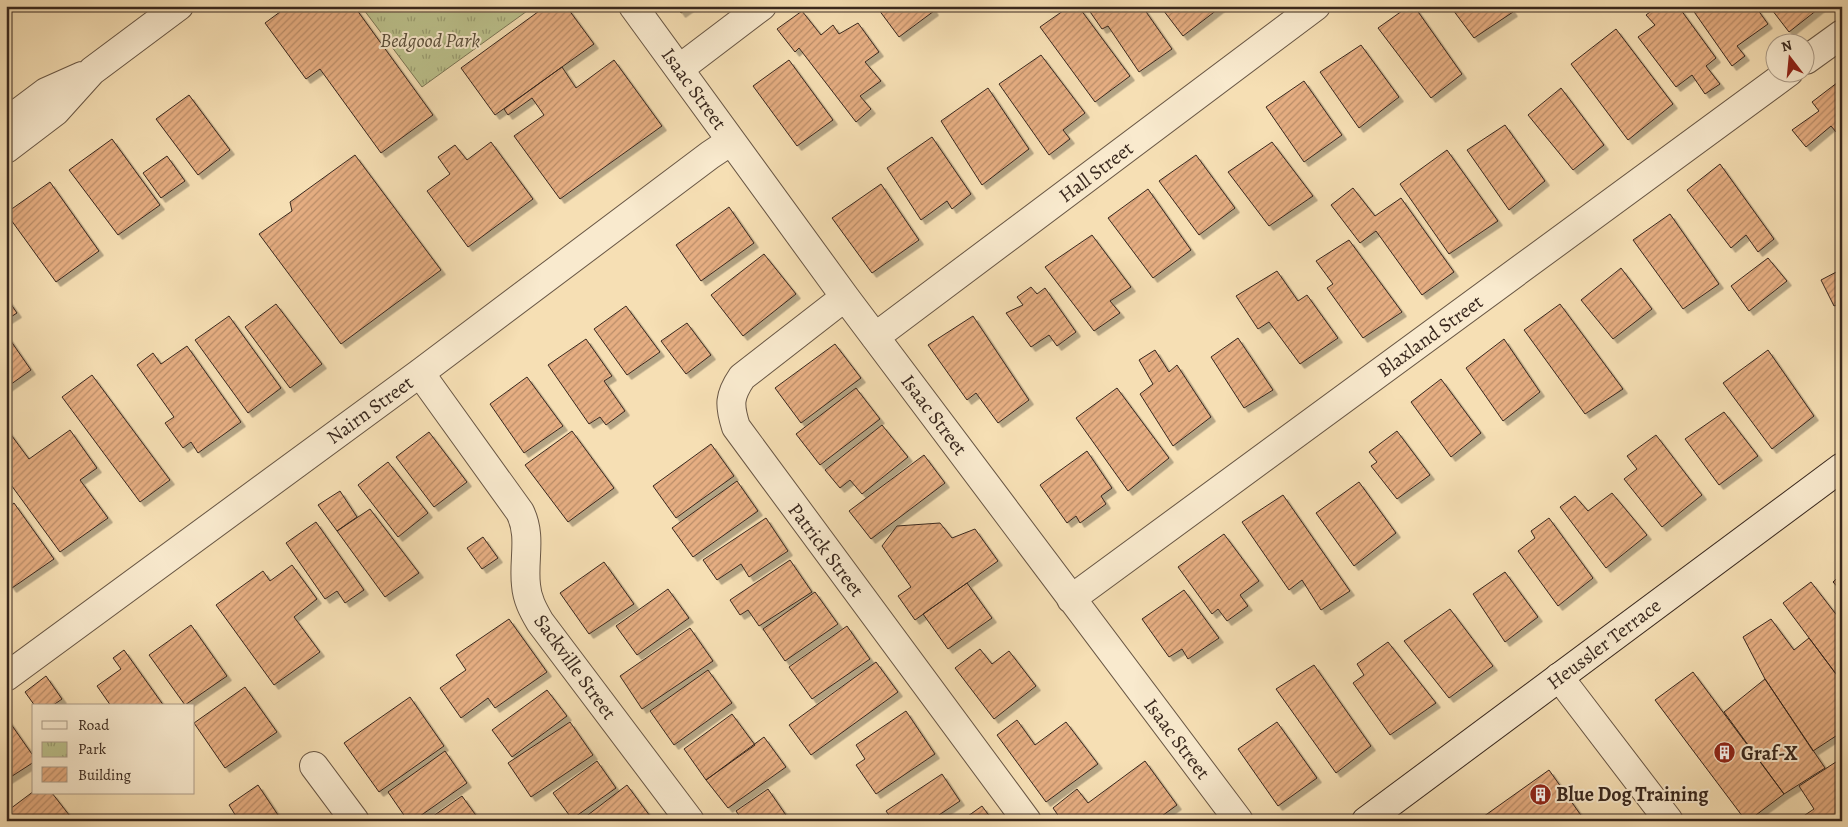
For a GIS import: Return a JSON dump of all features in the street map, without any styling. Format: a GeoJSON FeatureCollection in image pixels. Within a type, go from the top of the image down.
{"type":"FeatureCollection","features":[{"type":"Feature","properties":{"kind":"street"},"geometry":{"type":"LineString","coordinates":[[6,149],[56,111],[92,71],[179,6]]}},
{"type":"Feature","properties":{"kind":"street","name":"Isaac Street"},"geometry":{"type":"LineString","coordinates":[[633,6],[845,297],[1239,821]]}},
{"type":"Feature","properties":{"kind":"street"},"geometry":{"type":"LineString","coordinates":[[679,68],[762,6]]}},
{"type":"Feature","properties":{"kind":"street","name":"Hall Street"},"geometry":{"type":"LineString","coordinates":[[875,337],[1316,6]]}},
{"type":"Feature","properties":{"kind":"street"},"geometry":{"type":"LineString","coordinates":[[1816,53],[1842,34]]}},
{"type":"Feature","properties":{"kind":"street"},"geometry":{"type":"LineString","coordinates":[[6,122],[46,92],[92,71]]}},
{"type":"Feature","properties":{"kind":"street","name":"Blaxland Street"},"geometry":{"type":"LineString","coordinates":[[1071,599],[1775,82]]}},
{"type":"Feature","properties":{"kind":"street","name":"Nairn Street"},"geometry":{"type":"LineString","coordinates":[[6,677],[732,141]]}},
{"type":"Feature","properties":{"kind":"street","name":"Patrick Street"},"geometry":{"type":"LineString","coordinates":[[845,297],[742,377],[731,398],[731,413],[736,427],[1027,821]]}},
{"type":"Feature","properties":{"kind":"street","name":"Sackville Street"},"geometry":{"type":"LineString","coordinates":[[420,373],[520,512],[524,521],[527,542],[526,586],[532,608],[540,622],[690,821]]}},
{"type":"Feature","properties":{"kind":"street","name":"Heussler Terrace"},"geometry":{"type":"LineString","coordinates":[[1366,821],[1842,467]]}},
{"type":"Feature","properties":{"kind":"street"},"geometry":{"type":"LineString","coordinates":[[1560,678],[1669,821]]}},
{"type":"Feature","properties":{"kind":"street"},"geometry":{"type":"LineString","coordinates":[[314,766],[355,821]]}},
{"type":"Feature","properties":{"kind":"green space","name":"Bedgood Park"},"geometry":{"type":"Polygon","coordinates":[[[361,6],[534,6],[422,87],[361,6]]]}},
{"type":"Feature","properties":{"kind":"building"},"geometry":{"type":"Polygon","coordinates":[[[288,6],[354,6],[433,115],[381,153],[320,69],[306,79],[265,23],[288,6]]]}},
{"type":"Feature","properties":{"kind":"building"},"geometry":{"type":"Polygon","coordinates":[[[546,6],[566,6],[594,44],[495,115],[461,68],[546,6]]]}},
{"type":"Feature","properties":{"kind":"building"},"geometry":{"type":"Polygon","coordinates":[[[676,6],[691,6],[681,13],[676,6]]]}},
{"type":"Feature","properties":{"kind":"building"},"geometry":{"type":"Polygon","coordinates":[[[876,6],[931,6],[934,11],[899,37],[876,6]]]}},
{"type":"Feature","properties":{"kind":"building"},"geometry":{"type":"Polygon","coordinates":[[[1070,6],[1078,6],[1130,76],[1095,102],[1040,27],[1070,6]]]}},
{"type":"Feature","properties":{"kind":"building"},"geometry":{"type":"Polygon","coordinates":[[[1086,6],[1142,6],[1172,49],[1139,72],[1108,26],[1102,29],[1086,6]]]}},
{"type":"Feature","properties":{"kind":"building"},"geometry":{"type":"Polygon","coordinates":[[[1160,6],[1222,6],[1183,36],[1160,6]]]}},
{"type":"Feature","properties":{"kind":"building"},"geometry":{"type":"Polygon","coordinates":[[[1409,6],[1414,6],[1462,74],[1431,98],[1378,28],[1409,6]]]}},
{"type":"Feature","properties":{"kind":"building"},"geometry":{"type":"Polygon","coordinates":[[[1450,6],[1509,6],[1513,12],[1474,38],[1450,6]]]}},
{"type":"Feature","properties":{"kind":"building"},"geometry":{"type":"Polygon","coordinates":[[[1658,6],[1678,6],[1716,58],[1706,66],[1720,84],[1705,94],[1692,75],[1676,87],[1638,37],[1655,25],[1646,15],[1658,6]]]}},
{"type":"Feature","properties":{"kind":"building"},"geometry":{"type":"Polygon","coordinates":[[[1690,6],[1755,6],[1768,24],[1737,46],[1745,56],[1732,66],[1690,6]]]}},
{"type":"Feature","properties":{"kind":"building"},"geometry":{"type":"Polygon","coordinates":[[[1769,6],[1822,6],[1789,32],[1769,6]]]}},
{"type":"Feature","properties":{"kind":"building"},"geometry":{"type":"Polygon","coordinates":[[[802,11],[821,35],[833,25],[839,34],[858,23],[879,52],[865,62],[881,81],[860,96],[871,109],[856,122],[799,48],[795,52],[777,29],[802,11]]]}},
{"type":"Feature","properties":{"kind":"building"},"geometry":{"type":"Polygon","coordinates":[[[1616,29],[1673,104],[1628,140],[1571,64],[1616,29]]]}},
{"type":"Feature","properties":{"kind":"building"},"geometry":{"type":"Polygon","coordinates":[[[1361,45],[1399,97],[1359,128],[1320,72],[1361,45]]]}},
{"type":"Feature","properties":{"kind":"building"},"geometry":{"type":"Polygon","coordinates":[[[1041,55],[1085,113],[1063,130],[1070,139],[1049,155],[999,84],[1041,55]]]}},
{"type":"Feature","properties":{"kind":"building"},"geometry":{"type":"Polygon","coordinates":[[[614,60],[662,126],[560,199],[514,136],[544,115],[532,98],[508,115],[504,109],[562,67],[576,88],[614,60]]]}},
{"type":"Feature","properties":{"kind":"building"},"geometry":{"type":"Polygon","coordinates":[[[789,60],[833,120],[797,146],[753,86],[789,60]]]}},
{"type":"Feature","properties":{"kind":"building"},"geometry":{"type":"Polygon","coordinates":[[[1842,79],[1842,139],[1831,126],[1806,147],[1792,130],[1819,111],[1812,102],[1842,79]]]}},
{"type":"Feature","properties":{"kind":"building"},"geometry":{"type":"Polygon","coordinates":[[[1304,81],[1342,135],[1304,162],[1266,107],[1304,81]]]}},
{"type":"Feature","properties":{"kind":"building"},"geometry":{"type":"Polygon","coordinates":[[[988,88],[1029,149],[982,185],[941,121],[988,88]]]}},
{"type":"Feature","properties":{"kind":"building"},"geometry":{"type":"Polygon","coordinates":[[[1561,88],[1604,145],[1573,170],[1528,115],[1561,88]]]}},
{"type":"Feature","properties":{"kind":"building"},"geometry":{"type":"Polygon","coordinates":[[[189,95],[230,150],[198,175],[156,119],[189,95]]]}},
{"type":"Feature","properties":{"kind":"building"},"geometry":{"type":"Polygon","coordinates":[[[1505,125],[1545,181],[1509,210],[1467,150],[1505,125]]]}},
{"type":"Feature","properties":{"kind":"building"},"geometry":{"type":"Polygon","coordinates":[[[932,137],[971,194],[952,209],[947,201],[921,220],[887,168],[932,137]]]}},
{"type":"Feature","properties":{"kind":"building"},"geometry":{"type":"Polygon","coordinates":[[[112,139],[160,205],[118,235],[69,170],[112,139]]]}},
{"type":"Feature","properties":{"kind":"building"},"geometry":{"type":"Polygon","coordinates":[[[491,142],[533,199],[468,247],[427,191],[450,174],[438,157],[455,145],[467,160],[491,142]]]}},
{"type":"Feature","properties":{"kind":"building"},"geometry":{"type":"Polygon","coordinates":[[[1272,142],[1313,196],[1269,226],[1228,172],[1272,142]]]}},
{"type":"Feature","properties":{"kind":"building"},"geometry":{"type":"Polygon","coordinates":[[[1447,150],[1498,221],[1449,254],[1400,184],[1447,150]]]}},
{"type":"Feature","properties":{"kind":"building"},"geometry":{"type":"Polygon","coordinates":[[[355,155],[441,270],[341,344],[259,234],[292,211],[290,202],[355,155]]]}},
{"type":"Feature","properties":{"kind":"building"},"geometry":{"type":"Polygon","coordinates":[[[1196,155],[1235,208],[1199,235],[1159,181],[1196,155]]]}},
{"type":"Feature","properties":{"kind":"building"},"geometry":{"type":"Polygon","coordinates":[[[167,156],[185,181],[161,198],[143,173],[167,156]]]}},
{"type":"Feature","properties":{"kind":"building"},"geometry":{"type":"Polygon","coordinates":[[[1720,164],[1774,239],[1758,252],[1746,235],[1731,248],[1687,190],[1720,164]]]}},
{"type":"Feature","properties":{"kind":"building"},"geometry":{"type":"Polygon","coordinates":[[[50,182],[99,251],[56,282],[6,213],[50,182]]]}},
{"type":"Feature","properties":{"kind":"building"},"geometry":{"type":"Polygon","coordinates":[[[881,184],[919,240],[872,273],[832,218],[881,184]]]}},
{"type":"Feature","properties":{"kind":"building"},"geometry":{"type":"Polygon","coordinates":[[[1353,188],[1375,216],[1401,198],[1454,272],[1422,295],[1376,231],[1360,243],[1331,205],[1353,188]]]}},
{"type":"Feature","properties":{"kind":"building"},"geometry":{"type":"Polygon","coordinates":[[[1148,189],[1191,250],[1153,278],[1108,218],[1148,189]]]}},
{"type":"Feature","properties":{"kind":"building"},"geometry":{"type":"Polygon","coordinates":[[[729,207],[754,243],[701,281],[676,245],[729,207]]]}},
{"type":"Feature","properties":{"kind":"building"},"geometry":{"type":"Polygon","coordinates":[[[1670,214],[1719,284],[1683,309],[1633,240],[1670,214]]]}},
{"type":"Feature","properties":{"kind":"building"},"geometry":{"type":"Polygon","coordinates":[[[1092,235],[1131,287],[1110,301],[1120,313],[1094,331],[1045,267],[1092,235]]]}},
{"type":"Feature","properties":{"kind":"building"},"geometry":{"type":"Polygon","coordinates":[[[1349,240],[1402,312],[1363,338],[1327,288],[1333,284],[1316,261],[1349,240]]]}},
{"type":"Feature","properties":{"kind":"building"},"geometry":{"type":"Polygon","coordinates":[[[764,254],[796,294],[743,336],[711,295],[764,254]]]}},
{"type":"Feature","properties":{"kind":"building"},"geometry":{"type":"Polygon","coordinates":[[[1768,258],[1787,281],[1749,311],[1731,286],[1768,258]]]}},
{"type":"Feature","properties":{"kind":"building"},"geometry":{"type":"Polygon","coordinates":[[[1621,268],[1652,309],[1613,339],[1581,300],[1621,268]]]}},
{"type":"Feature","properties":{"kind":"building"},"geometry":{"type":"Polygon","coordinates":[[[1842,269],[1842,302],[1834,306],[1821,280],[1842,269]]]}},
{"type":"Feature","properties":{"kind":"building"},"geometry":{"type":"Polygon","coordinates":[[[1277,271],[1298,301],[1307,295],[1338,338],[1300,364],[1269,322],[1258,329],[1236,296],[1277,271]]]}},
{"type":"Feature","properties":{"kind":"building"},"geometry":{"type":"Polygon","coordinates":[[[1031,287],[1037,294],[1045,288],[1076,332],[1057,346],[1049,335],[1031,347],[1006,313],[1023,305],[1017,297],[1031,287]]]}},
{"type":"Feature","properties":{"kind":"building"},"geometry":{"type":"Polygon","coordinates":[[[6,297],[17,313],[6,320],[6,297]]]}},
{"type":"Feature","properties":{"kind":"building"},"geometry":{"type":"Polygon","coordinates":[[[276,304],[322,364],[290,388],[245,327],[276,304]]]}},
{"type":"Feature","properties":{"kind":"building"},"geometry":{"type":"Polygon","coordinates":[[[1560,304],[1623,389],[1585,414],[1524,330],[1560,304]]]}},
{"type":"Feature","properties":{"kind":"building"},"geometry":{"type":"Polygon","coordinates":[[[626,306],[660,352],[627,375],[594,329],[626,306]]]}},
{"type":"Feature","properties":{"kind":"building"},"geometry":{"type":"Polygon","coordinates":[[[229,316],[281,388],[248,413],[195,340],[229,316]]]}},
{"type":"Feature","properties":{"kind":"building"},"geometry":{"type":"Polygon","coordinates":[[[973,316],[1029,400],[998,423],[976,393],[967,400],[928,345],[973,316]]]}},
{"type":"Feature","properties":{"kind":"building"},"geometry":{"type":"Polygon","coordinates":[[[687,323],[711,355],[686,374],[661,341],[687,323]]]}},
{"type":"Feature","properties":{"kind":"building"},"geometry":{"type":"Polygon","coordinates":[[[6,334],[31,370],[7,387],[6,387],[6,334]]]}},
{"type":"Feature","properties":{"kind":"building"},"geometry":{"type":"Polygon","coordinates":[[[1238,338],[1273,390],[1244,408],[1211,357],[1238,338]]]}},
{"type":"Feature","properties":{"kind":"building"},"geometry":{"type":"Polygon","coordinates":[[[586,339],[612,376],[604,381],[625,411],[606,425],[600,417],[589,424],[548,365],[586,339]]]}},
{"type":"Feature","properties":{"kind":"building"},"geometry":{"type":"Polygon","coordinates":[[[1504,339],[1540,392],[1503,421],[1466,368],[1504,339]]]}},
{"type":"Feature","properties":{"kind":"building"},"geometry":{"type":"Polygon","coordinates":[[[835,344],[861,378],[801,423],[775,388],[835,344]]]}},
{"type":"Feature","properties":{"kind":"building"},"geometry":{"type":"Polygon","coordinates":[[[187,346],[241,422],[198,453],[191,442],[183,448],[165,423],[174,417],[137,365],[153,353],[161,364],[187,346]]]}},
{"type":"Feature","properties":{"kind":"building"},"geometry":{"type":"Polygon","coordinates":[[[1155,350],[1169,372],[1177,365],[1211,417],[1173,446],[1140,394],[1153,384],[1139,360],[1155,350]]]}},
{"type":"Feature","properties":{"kind":"building"},"geometry":{"type":"Polygon","coordinates":[[[1768,350],[1814,416],[1772,449],[1723,383],[1768,350]]]}},
{"type":"Feature","properties":{"kind":"building"},"geometry":{"type":"Polygon","coordinates":[[[92,375],[170,480],[140,502],[62,397],[92,375]]]}},
{"type":"Feature","properties":{"kind":"building"},"geometry":{"type":"Polygon","coordinates":[[[527,377],[563,426],[524,453],[490,404],[527,377]]]}},
{"type":"Feature","properties":{"kind":"building"},"geometry":{"type":"Polygon","coordinates":[[[1441,379],[1481,433],[1451,457],[1411,402],[1441,379]]]}},
{"type":"Feature","properties":{"kind":"building"},"geometry":{"type":"Polygon","coordinates":[[[856,388],[880,419],[820,465],[796,434],[856,388]]]}},
{"type":"Feature","properties":{"kind":"building"},"geometry":{"type":"Polygon","coordinates":[[[1117,388],[1169,458],[1128,491],[1076,418],[1117,388]]]}},
{"type":"Feature","properties":{"kind":"building"},"geometry":{"type":"Polygon","coordinates":[[[1724,412],[1758,456],[1719,485],[1685,439],[1724,412]]]}},
{"type":"Feature","properties":{"kind":"building"},"geometry":{"type":"Polygon","coordinates":[[[882,425],[908,457],[862,494],[850,480],[840,488],[825,470],[882,425]]]}},
{"type":"Feature","properties":{"kind":"building"},"geometry":{"type":"Polygon","coordinates":[[[6,428],[29,459],[70,430],[97,468],[80,480],[108,518],[60,552],[6,478],[6,428]]]}},
{"type":"Feature","properties":{"kind":"building"},"geometry":{"type":"Polygon","coordinates":[[[572,431],[614,488],[568,522],[525,465],[572,431]]]}},
{"type":"Feature","properties":{"kind":"building"},"geometry":{"type":"Polygon","coordinates":[[[1397,431],[1430,475],[1397,499],[1371,466],[1377,462],[1369,452],[1397,431]]]}},
{"type":"Feature","properties":{"kind":"building"},"geometry":{"type":"Polygon","coordinates":[[[429,432],[467,482],[434,507],[396,457],[429,432]]]}},
{"type":"Feature","properties":{"kind":"building"},"geometry":{"type":"Polygon","coordinates":[[[1656,435],[1702,495],[1662,527],[1624,479],[1637,469],[1627,456],[1656,435]]]}},
{"type":"Feature","properties":{"kind":"building"},"geometry":{"type":"Polygon","coordinates":[[[711,444],[734,476],[676,518],[653,486],[711,444]]]}},
{"type":"Feature","properties":{"kind":"building"},"geometry":{"type":"Polygon","coordinates":[[[1087,451],[1112,488],[1101,496],[1106,504],[1080,523],[1076,516],[1067,523],[1040,485],[1087,451]]]}},
{"type":"Feature","properties":{"kind":"building"},"geometry":{"type":"Polygon","coordinates":[[[924,455],[945,483],[871,539],[849,511],[924,455]]]}},
{"type":"Feature","properties":{"kind":"building"},"geometry":{"type":"Polygon","coordinates":[[[388,462],[428,513],[398,537],[358,485],[388,462]]]}},
{"type":"Feature","properties":{"kind":"building"},"geometry":{"type":"Polygon","coordinates":[[[737,481],[758,511],[693,557],[672,528],[737,481]]]}},
{"type":"Feature","properties":{"kind":"building"},"geometry":{"type":"Polygon","coordinates":[[[1359,482],[1396,533],[1354,566],[1316,513],[1359,482]]]}},
{"type":"Feature","properties":{"kind":"building"},"geometry":{"type":"Polygon","coordinates":[[[340,491],[357,517],[337,531],[318,505],[340,491]]]}},
{"type":"Feature","properties":{"kind":"building"},"geometry":{"type":"Polygon","coordinates":[[[1612,493],[1647,535],[1606,568],[1560,507],[1575,496],[1588,511],[1612,493]]]}},
{"type":"Feature","properties":{"kind":"building"},"geometry":{"type":"Polygon","coordinates":[[[1283,495],[1350,591],[1321,610],[1302,580],[1289,590],[1242,522],[1283,495]]]}},
{"type":"Feature","properties":{"kind":"building"},"geometry":{"type":"Polygon","coordinates":[[[14,503],[54,559],[12,588],[6,580],[6,509],[14,503]]]}},
{"type":"Feature","properties":{"kind":"building"},"geometry":{"type":"Polygon","coordinates":[[[370,509],[419,573],[385,597],[337,531],[370,509]]]}},
{"type":"Feature","properties":{"kind":"building"},"geometry":{"type":"Polygon","coordinates":[[[766,518],[788,551],[749,577],[741,564],[717,580],[703,560],[766,518]]]}},
{"type":"Feature","properties":{"kind":"building"},"geometry":{"type":"Polygon","coordinates":[[[1549,518],[1593,578],[1558,606],[1518,551],[1535,538],[1531,531],[1549,518]]]}},
{"type":"Feature","properties":{"kind":"building"},"geometry":{"type":"Polygon","coordinates":[[[316,522],[364,590],[345,603],[337,591],[325,599],[286,543],[316,522]]]}},
{"type":"Feature","properties":{"kind":"building"},"geometry":{"type":"Polygon","coordinates":[[[940,523],[952,538],[975,529],[998,561],[915,620],[898,596],[911,587],[882,546],[897,526],[940,523]]]}},
{"type":"Feature","properties":{"kind":"building"},"geometry":{"type":"Polygon","coordinates":[[[1224,534],[1259,581],[1240,595],[1248,606],[1227,621],[1218,609],[1212,614],[1178,567],[1224,534]]]}},
{"type":"Feature","properties":{"kind":"building"},"geometry":{"type":"Polygon","coordinates":[[[483,537],[498,558],[482,569],[467,548],[483,537]]]}},
{"type":"Feature","properties":{"kind":"building"},"geometry":{"type":"Polygon","coordinates":[[[790,560],[812,592],[759,626],[748,610],[740,615],[730,600],[790,560]]]}},
{"type":"Feature","properties":{"kind":"building"},"geometry":{"type":"Polygon","coordinates":[[[604,562],[634,604],[589,634],[560,593],[604,562]]]}},
{"type":"Feature","properties":{"kind":"building"},"geometry":{"type":"Polygon","coordinates":[[[292,565],[317,599],[294,617],[320,652],[274,685],[216,605],[263,571],[270,581],[292,565]]]}},
{"type":"Feature","properties":{"kind":"building"},"geometry":{"type":"Polygon","coordinates":[[[1505,572],[1538,617],[1505,642],[1473,594],[1505,572]]]}},
{"type":"Feature","properties":{"kind":"building"},"geometry":{"type":"Polygon","coordinates":[[[1842,573],[1842,592],[1833,582],[1842,573]]]}},
{"type":"Feature","properties":{"kind":"building"},"geometry":{"type":"Polygon","coordinates":[[[1811,582],[1842,622],[1842,682],[1783,603],[1811,582]]]}},
{"type":"Feature","properties":{"kind":"building"},"geometry":{"type":"Polygon","coordinates":[[[967,583],[992,618],[948,649],[923,614],[967,583]]]}},
{"type":"Feature","properties":{"kind":"building"},"geometry":{"type":"Polygon","coordinates":[[[668,589],[689,618],[637,655],[616,626],[668,589]]]}},
{"type":"Feature","properties":{"kind":"building"},"geometry":{"type":"Polygon","coordinates":[[[1184,590],[1219,638],[1188,659],[1182,649],[1169,657],[1142,619],[1184,590]]]}},
{"type":"Feature","properties":{"kind":"building"},"geometry":{"type":"Polygon","coordinates":[[[815,592],[838,624],[785,661],[763,629],[815,592]]]}},
{"type":"Feature","properties":{"kind":"building"},"geometry":{"type":"Polygon","coordinates":[[[1450,609],[1493,666],[1449,698],[1404,641],[1450,609]]]}},
{"type":"Feature","properties":{"kind":"building"},"geometry":{"type":"Polygon","coordinates":[[[509,619],[547,672],[495,708],[488,698],[461,718],[440,688],[466,670],[456,655],[509,619]]]}},
{"type":"Feature","properties":{"kind":"building"},"geometry":{"type":"Polygon","coordinates":[[[1771,619],[1794,650],[1809,638],[1842,682],[1842,732],[1813,751],[1765,679],[1743,637],[1771,619]]]}},
{"type":"Feature","properties":{"kind":"building"},"geometry":{"type":"Polygon","coordinates":[[[191,625],[227,676],[184,704],[149,655],[191,625]]]}},
{"type":"Feature","properties":{"kind":"building"},"geometry":{"type":"Polygon","coordinates":[[[847,626],[870,659],[812,699],[789,667],[847,626]]]}},
{"type":"Feature","properties":{"kind":"building"},"geometry":{"type":"Polygon","coordinates":[[[690,628],[713,661],[642,709],[620,676],[690,628]]]}},
{"type":"Feature","properties":{"kind":"building"},"geometry":{"type":"Polygon","coordinates":[[[1388,642],[1436,703],[1390,735],[1353,683],[1364,675],[1357,664],[1388,642]]]}},
{"type":"Feature","properties":{"kind":"building"},"geometry":{"type":"Polygon","coordinates":[[[980,649],[992,664],[1009,651],[1036,686],[994,719],[955,668],[980,649]]]}},
{"type":"Feature","properties":{"kind":"building"},"geometry":{"type":"Polygon","coordinates":[[[124,650],[163,704],[110,704],[97,686],[121,669],[113,658],[124,650]]]}},
{"type":"Feature","properties":{"kind":"building"},"geometry":{"type":"Polygon","coordinates":[[[876,662],[898,692],[811,755],[789,725],[876,662]]]}},
{"type":"Feature","properties":{"kind":"building"},"geometry":{"type":"Polygon","coordinates":[[[1314,665],[1371,746],[1336,773],[1276,689],[1314,665]]]}},
{"type":"Feature","properties":{"kind":"building"},"geometry":{"type":"Polygon","coordinates":[[[708,670],[732,703],[674,745],[650,711],[708,670]]]}},
{"type":"Feature","properties":{"kind":"building","name":"Graf-X"},"geometry":{"type":"Polygon","coordinates":[[[1693,672],[1784,794],[1748,821],[1746,821],[1655,700],[1693,672]]]}},
{"type":"Feature","properties":{"kind":"building"},"geometry":{"type":"Polygon","coordinates":[[[46,676],[62,699],[55,704],[34,704],[25,692],[46,676]]]}},
{"type":"Feature","properties":{"kind":"building"},"geometry":{"type":"Polygon","coordinates":[[[1765,679],[1825,768],[1784,794],[1724,712],[1765,679]]]}},
{"type":"Feature","properties":{"kind":"building"},"geometry":{"type":"Polygon","coordinates":[[[245,687],[277,732],[225,768],[195,722],[245,687]]]}},
{"type":"Feature","properties":{"kind":"building"},"geometry":{"type":"Polygon","coordinates":[[[547,690],[567,716],[512,757],[492,730],[547,690]]]}},
{"type":"Feature","properties":{"kind":"building"},"geometry":{"type":"Polygon","coordinates":[[[410,697],[444,746],[379,792],[344,743],[410,697]]]}},
{"type":"Feature","properties":{"kind":"building"},"geometry":{"type":"Polygon","coordinates":[[[906,711],[935,754],[876,794],[856,765],[865,759],[856,745],[906,711]]]}},
{"type":"Feature","properties":{"kind":"building"},"geometry":{"type":"Polygon","coordinates":[[[732,714],[755,745],[706,780],[684,749],[732,714]]]}},
{"type":"Feature","properties":{"kind":"building"},"geometry":{"type":"Polygon","coordinates":[[[6,717],[32,754],[32,763],[6,780],[6,717]]]}},
{"type":"Feature","properties":{"kind":"building"},"geometry":{"type":"Polygon","coordinates":[[[1017,720],[1035,745],[1066,722],[1098,764],[1046,802],[997,735],[1017,720]]]}},
{"type":"Feature","properties":{"kind":"building"},"geometry":{"type":"Polygon","coordinates":[[[570,722],[593,755],[531,797],[508,763],[570,722]]]}},
{"type":"Feature","properties":{"kind":"building"},"geometry":{"type":"Polygon","coordinates":[[[1277,722],[1317,778],[1278,806],[1238,749],[1277,722]]]}},
{"type":"Feature","properties":{"kind":"building"},"geometry":{"type":"Polygon","coordinates":[[[764,737],[786,767],[728,808],[706,780],[764,737]]]}},
{"type":"Feature","properties":{"kind":"building"},"geometry":{"type":"Polygon","coordinates":[[[445,751],[467,783],[413,821],[408,821],[388,792],[445,751]]]}},
{"type":"Feature","properties":{"kind":"building"},"geometry":{"type":"Polygon","coordinates":[[[1842,758],[1842,821],[1796,821],[1814,809],[1799,786],[1842,758]]]}},
{"type":"Feature","properties":{"kind":"building"},"geometry":{"type":"Polygon","coordinates":[[[597,761],[616,788],[572,819],[553,793],[597,761]]]}},
{"type":"Feature","properties":{"kind":"building"},"geometry":{"type":"Polygon","coordinates":[[[1145,761],[1177,805],[1155,821],[1062,821],[1053,808],[1077,789],[1088,803],[1145,761]]]}},
{"type":"Feature","properties":{"kind":"building","name":"Blue Dog Training"},"geometry":{"type":"Polygon","coordinates":[[[1549,770],[1585,821],[1482,821],[1480,819],[1549,770]]]}},
{"type":"Feature","properties":{"kind":"building"},"geometry":{"type":"Polygon","coordinates":[[[942,774],[960,801],[930,821],[917,821],[913,816],[906,821],[893,821],[886,811],[942,774]]]}},
{"type":"Feature","properties":{"kind":"building"},"geometry":{"type":"Polygon","coordinates":[[[258,785],[282,821],[239,821],[229,805],[258,785]]]}},
{"type":"Feature","properties":{"kind":"building"},"geometry":{"type":"Polygon","coordinates":[[[627,785],[650,816],[644,821],[580,821],[627,785]]]}},
{"type":"Feature","properties":{"kind":"building"},"geometry":{"type":"Polygon","coordinates":[[[768,789],[790,821],[743,821],[736,811],[768,789]]]}},
{"type":"Feature","properties":{"kind":"building"},"geometry":{"type":"Polygon","coordinates":[[[32,792],[53,794],[73,820],[6,821],[6,812],[32,792]]]}},
{"type":"Feature","properties":{"kind":"building"},"geometry":{"type":"Polygon","coordinates":[[[462,796],[480,821],[426,821],[462,796]]]}},
{"type":"Feature","properties":{"kind":"building"},"geometry":{"type":"Polygon","coordinates":[[[982,806],[993,821],[961,821],[982,806]]]}},
{"type":"Feature","properties":{"kind":"place","name":"Graf-X"},"geometry":{"type":"Point","coordinates":[1725,753]}},
{"type":"Feature","properties":{"kind":"place","name":"Blue Dog Training"},"geometry":{"type":"Point","coordinates":[1540,794]}}]}
